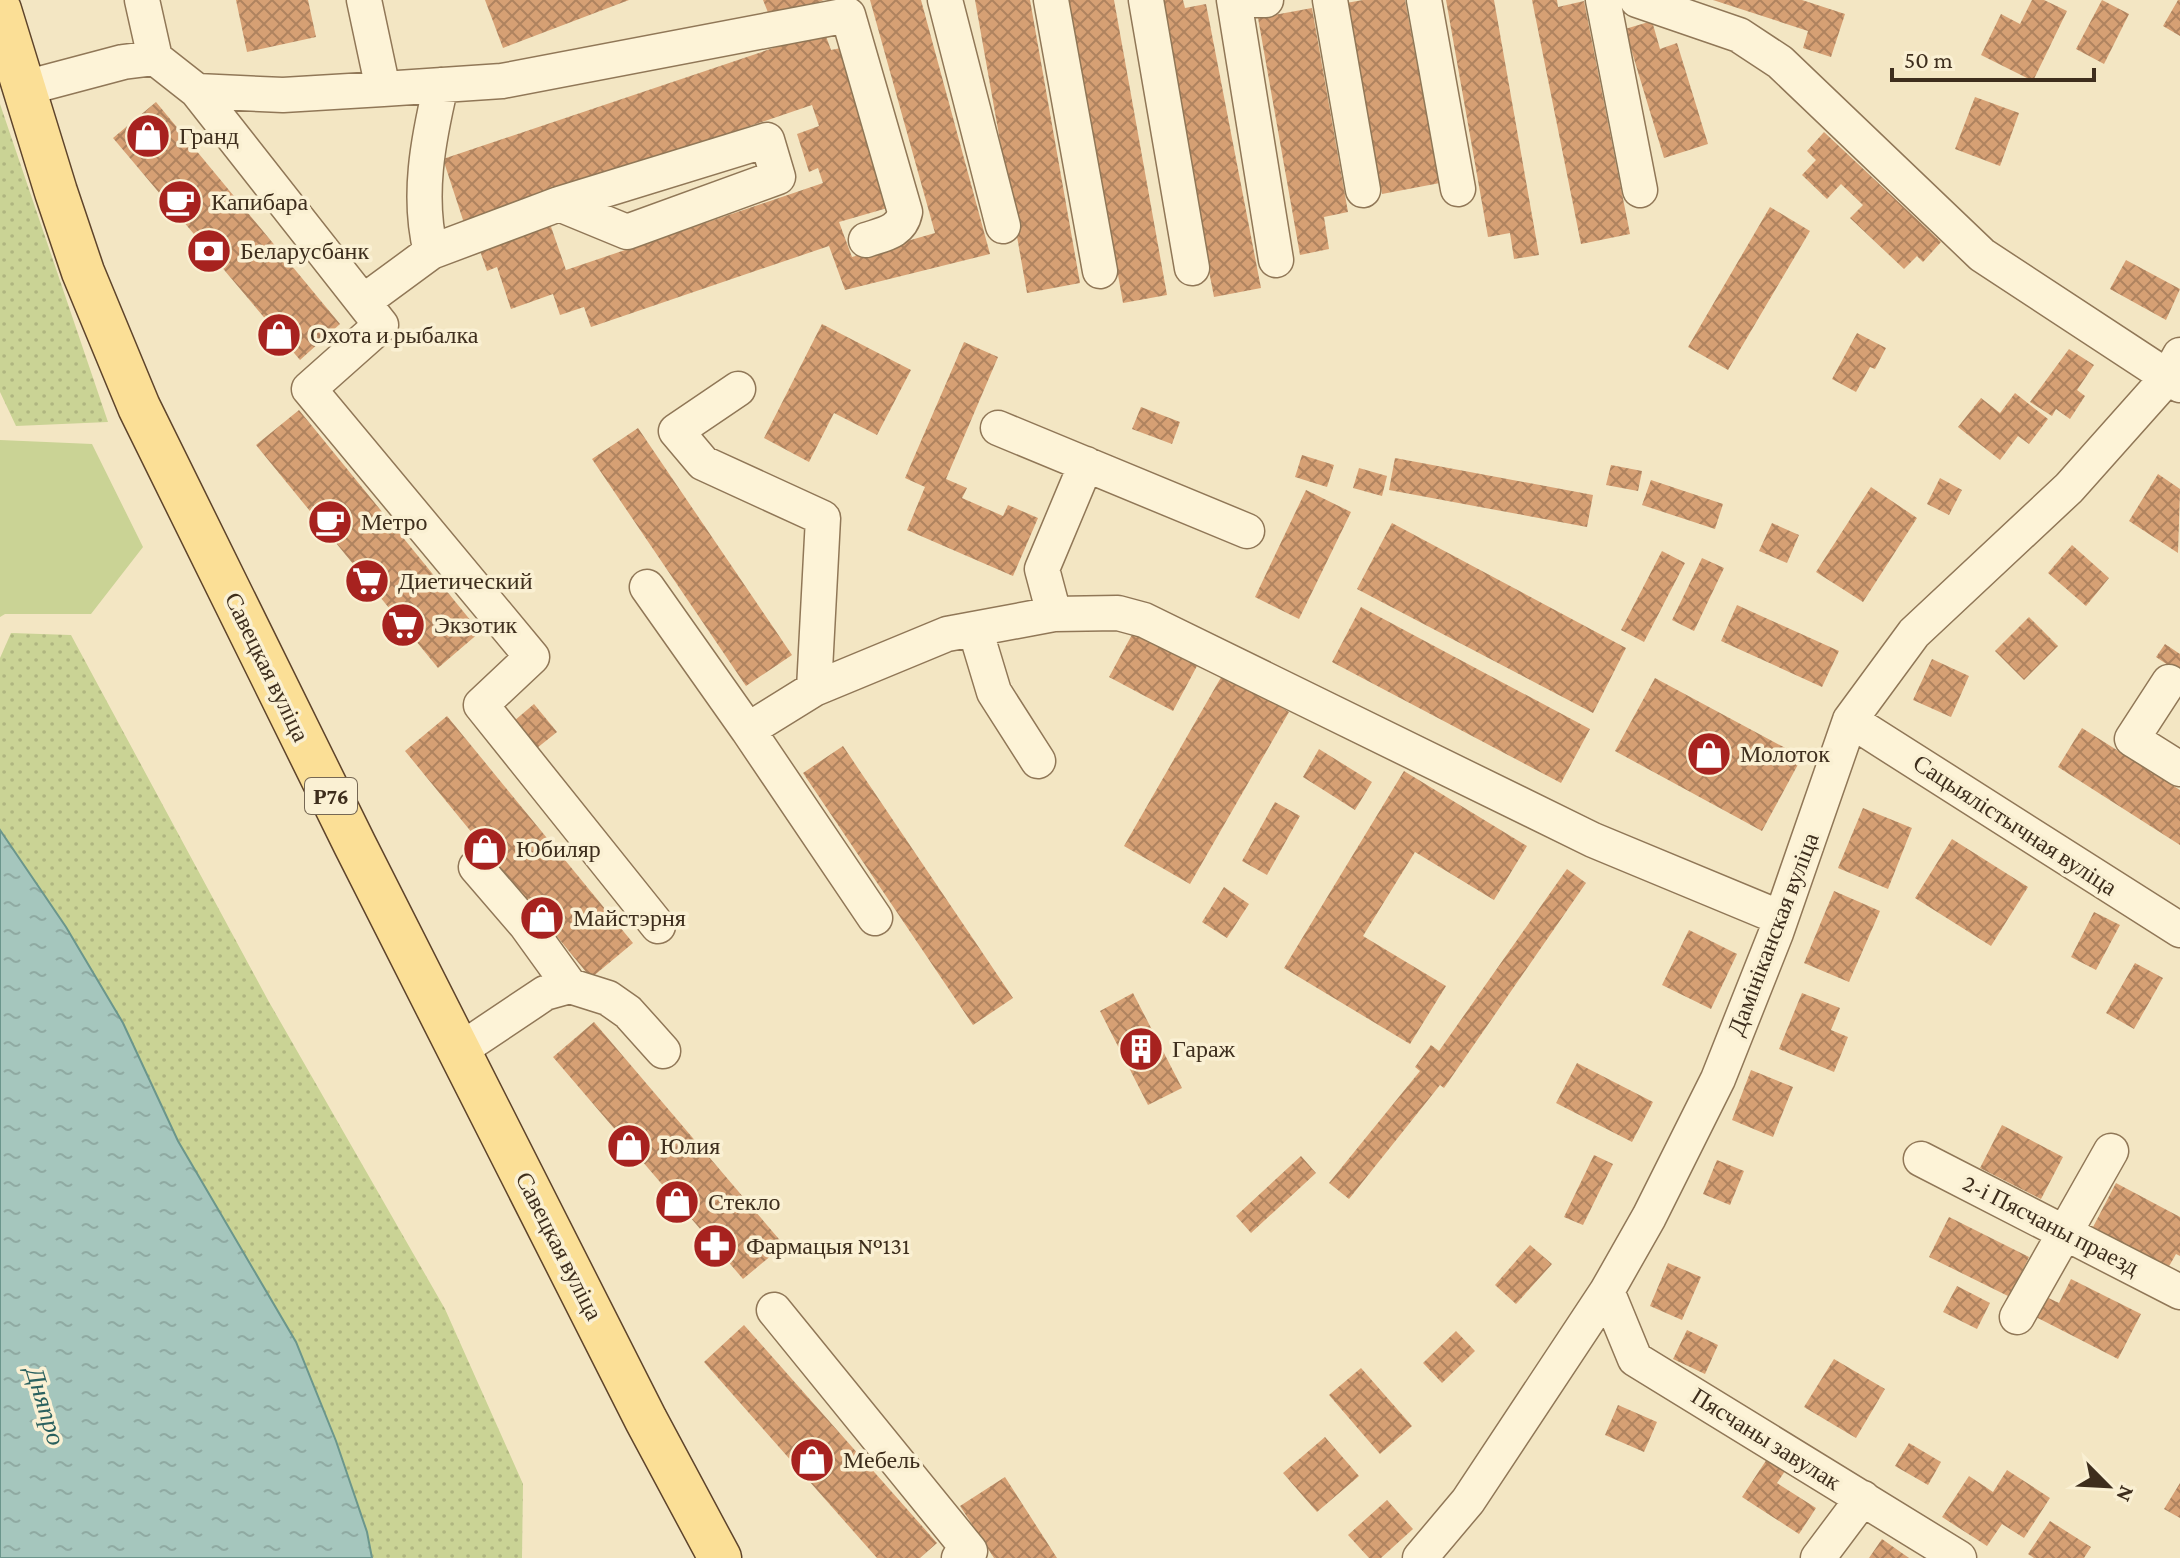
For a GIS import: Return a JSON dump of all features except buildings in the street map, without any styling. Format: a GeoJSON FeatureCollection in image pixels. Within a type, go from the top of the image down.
{"type":"FeatureCollection","features":[{"type":"Feature","properties":{"kind":"main road","name":"Савецкая вуліца"},"geometry":{"type":"LineString","coordinates":[[0,10],[83,272],[139,407],[355,845],[646,1420],[720,1558]]}},
{"type":"Feature","properties":{"kind":"street"},"geometry":{"type":"LineString","coordinates":[[142,0],[155,58],[197,91],[381,325],[309,389],[532,657],[481,705],[658,926]]}},
{"type":"Feature","properties":{"kind":"street"},"geometry":{"type":"LineString","coordinates":[[364,0],[383,89]]}},
{"type":"Feature","properties":{"kind":"street"},"geometry":{"type":"LineString","coordinates":[[945,0],[1003,226]]}},
{"type":"Feature","properties":{"kind":"street"},"geometry":{"type":"LineString","coordinates":[[1051,0],[1100,271]]}},
{"type":"Feature","properties":{"kind":"street"},"geometry":{"type":"LineString","coordinates":[[1146,0],[1192,268]]}},
{"type":"Feature","properties":{"kind":"street"},"geometry":{"type":"LineString","coordinates":[[1234,0],[1276,260]]}},
{"type":"Feature","properties":{"kind":"street"},"geometry":{"type":"LineString","coordinates":[[1252,0],[1266,0]]}},
{"type":"Feature","properties":{"kind":"street"},"geometry":{"type":"LineString","coordinates":[[1330,0],[1363,190]]}},
{"type":"Feature","properties":{"kind":"street"},"geometry":{"type":"LineString","coordinates":[[1424,0],[1458,189]]}},
{"type":"Feature","properties":{"kind":"street"},"geometry":{"type":"LineString","coordinates":[[1603,0],[1640,190]]}},
{"type":"Feature","properties":{"kind":"street"},"geometry":{"type":"LineString","coordinates":[[1637,0],[1739,35],[1780,62],[1982,255],[2176,373]]}},
{"type":"Feature","properties":{"kind":"street"},"geometry":{"type":"LineString","coordinates":[[197,91],[283,95],[502,81],[846,7],[905,212],[903,222],[895,230],[866,240]]}},
{"type":"Feature","properties":{"kind":"street"},"geometry":{"type":"LineString","coordinates":[[25,88],[123,62],[155,58]]}},
{"type":"Feature","properties":{"kind":"street"},"geometry":{"type":"LineString","coordinates":[[431,252],[424,225],[428,142],[441,85]]}},
{"type":"Feature","properties":{"kind":"street"},"geometry":{"type":"LineString","coordinates":[[363,302],[431,252],[559,204],[767,140],[778,177],[627,232],[559,204]]}},
{"type":"Feature","properties":{"kind":"street","name":"Дамініканская вуліца"},"geometry":{"type":"LineString","coordinates":[[1420,1558],[1468,1501],[1607,1291],[1649,1217],[1718,1079],[1781,918],[1850,720],[1914,633],[2069,488],[2176,373]]}},
{"type":"Feature","properties":{"kind":"street"},"geometry":{"type":"LineString","coordinates":[[738,389],[676,431],[703,463],[823,518],[814,689]]}},
{"type":"Feature","properties":{"kind":"street"},"geometry":{"type":"LineString","coordinates":[[998,428],[1247,531]]}},
{"type":"Feature","properties":{"kind":"street"},"geometry":{"type":"LineString","coordinates":[[1054,614],[1042,569],[1086,464]]}},
{"type":"Feature","properties":{"kind":"street"},"geometry":{"type":"LineString","coordinates":[[647,587],[875,918]]}},
{"type":"Feature","properties":{"kind":"street"},"geometry":{"type":"LineString","coordinates":[[748,730],[814,689],[947,634],[1054,614],[1118,613],[1144,620],[1593,840],[1781,918]]}},
{"type":"Feature","properties":{"kind":"street"},"geometry":{"type":"LineString","coordinates":[[975,629],[994,692],[1038,761]]}},
{"type":"Feature","properties":{"kind":"street"},"geometry":{"type":"LineString","coordinates":[[2169,682],[2132,739],[2180,769]]}},
{"type":"Feature","properties":{"kind":"street","name":"Сацыялістычная вуліца"},"geometry":{"type":"LineString","coordinates":[[1850,720],[2180,930]]}},
{"type":"Feature","properties":{"kind":"street"},"geometry":{"type":"LineString","coordinates":[[476,867],[526,925],[570,986]]}},
{"type":"Feature","properties":{"kind":"street"},"geometry":{"type":"LineString","coordinates":[[460,1050],[545,993],[570,986],[608,998],[628,1012],[663,1051]]}},
{"type":"Feature","properties":{"kind":"street"},"geometry":{"type":"LineString","coordinates":[[2017,1317],[2111,1151]]}},
{"type":"Feature","properties":{"kind":"street","name":"2-і Пясчаны праезд"},"geometry":{"type":"LineString","coordinates":[[1921,1159],[2180,1292]]}},
{"type":"Feature","properties":{"kind":"street","name":"Пясчаны завулак"},"geometry":{"type":"LineString","coordinates":[[1607,1291],[1635,1359],[1959,1558]]}},
{"type":"Feature","properties":{"kind":"street"},"geometry":{"type":"LineString","coordinates":[[774,1310],[970,1551],[959,1558]]}},
{"type":"Feature","properties":{"kind":"street"},"geometry":{"type":"LineString","coordinates":[[1818,1558],[1863,1498]]}},
{"type":"Feature","properties":{"kind":"street"},"geometry":{"type":"LineString","coordinates":[[1444,1558],[1468,1501]]}},
{"type":"Feature","properties":{"kind":"green space"},"geometry":{"type":"Polygon","coordinates":[[[0,104],[108,422],[16,426],[0,392],[0,104]]]}},
{"type":"Feature","properties":{"kind":"green space"},"geometry":{"type":"Polygon","coordinates":[[[0,440],[92,444],[143,547],[91,614],[5,614],[0,617],[0,440]]]}},
{"type":"Feature","properties":{"kind":"green space"},"geometry":{"type":"Polygon","coordinates":[[[11,633],[71,635],[269,1002],[445,1309],[523,1484],[522,1558],[372,1558],[367,1532],[336,1441],[296,1342],[178,1141],[123,1023],[0,830],[0,658],[11,633]]]}},
{"type":"Feature","properties":{"kind":"water","name":"Дняпро"},"geometry":{"type":"Polygon","coordinates":[[[0,830],[66,927],[123,1023],[178,1141],[296,1342],[336,1441],[367,1532],[372,1558],[0,1558],[0,830]]]}},
{"type":"Feature","properties":{"kind":"place","name":"Гранд"},"geometry":{"type":"Point","coordinates":[148,136]}},
{"type":"Feature","properties":{"kind":"place","name":"Капибара"},"geometry":{"type":"Point","coordinates":[180,202]}},
{"type":"Feature","properties":{"kind":"place","name":"Беларусбанк"},"geometry":{"type":"Point","coordinates":[209,251]}},
{"type":"Feature","properties":{"kind":"place","name":"Охота и рыбалка"},"geometry":{"type":"Point","coordinates":[279,335]}},
{"type":"Feature","properties":{"kind":"place","name":"Метро"},"geometry":{"type":"Point","coordinates":[330,522]}},
{"type":"Feature","properties":{"kind":"place","name":"Диетический"},"geometry":{"type":"Point","coordinates":[367,581]}},
{"type":"Feature","properties":{"kind":"place","name":"Экзотик"},"geometry":{"type":"Point","coordinates":[403,625]}},
{"type":"Feature","properties":{"kind":"place","name":"Молоток"},"geometry":{"type":"Point","coordinates":[1709,754]}},
{"type":"Feature","properties":{"kind":"place","name":"Юбиляр"},"geometry":{"type":"Point","coordinates":[485,849]}},
{"type":"Feature","properties":{"kind":"place","name":"Майстэрня"},"geometry":{"type":"Point","coordinates":[542,918]}},
{"type":"Feature","properties":{"kind":"place","name":"Гараж"},"geometry":{"type":"Point","coordinates":[1141,1049]}},
{"type":"Feature","properties":{"kind":"place","name":"Юлия"},"geometry":{"type":"Point","coordinates":[629,1146]}},
{"type":"Feature","properties":{"kind":"place","name":"Стекло"},"geometry":{"type":"Point","coordinates":[677,1202]}},
{"type":"Feature","properties":{"kind":"place","name":"Фармацыя №131"},"geometry":{"type":"Point","coordinates":[715,1246]}},
{"type":"Feature","properties":{"kind":"place","name":"Мебель"},"geometry":{"type":"Point","coordinates":[812,1460]}}]}
